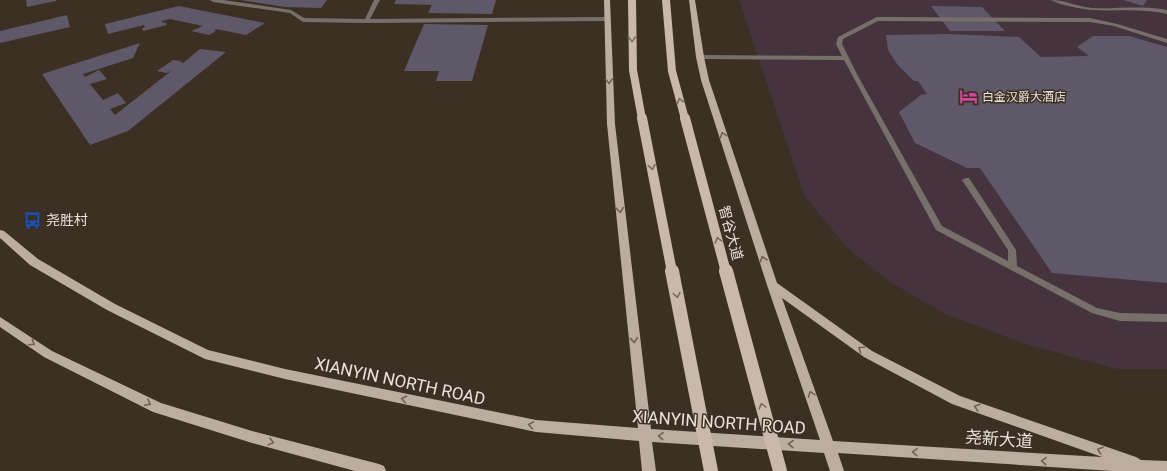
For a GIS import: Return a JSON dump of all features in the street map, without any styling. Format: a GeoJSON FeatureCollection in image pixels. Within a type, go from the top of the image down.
{"type":"FeatureCollection","features":[{"type":"Feature","properties":{"kind":"highway"},"geometry":{"type":"LineString","coordinates":[[632,0],[633,70],[711,471]]}},
{"type":"Feature","properties":{"kind":"highway","name":"智谷大道"},"geometry":{"type":"LineString","coordinates":[[666,0],[672,70],[780,471]]}},
{"type":"Feature","properties":{"kind":"main road"},"geometry":{"type":"LineString","coordinates":[[607,0],[611,124],[649,471]]}},
{"type":"Feature","properties":{"kind":"main road"},"geometry":{"type":"LineString","coordinates":[[692,0],[700,57],[705,80],[772,285],[830,446],[837,471]]}},
{"type":"Feature","properties":{"kind":"main road","name":"XIANYIN NORTH ROAD"},"geometry":{"type":"LineString","coordinates":[[0,232],[40,266],[111,307],[205,354],[284,374],[536,426],[644,435],[830,446]]}},
{"type":"Feature","properties":{"kind":"main road"},"geometry":{"type":"LineString","coordinates":[[772,285],[868,354],[956,400],[1150,468]]}},
{"type":"Feature","properties":{"kind":"main road"},"geometry":{"type":"LineString","coordinates":[[0,322],[48,354],[158,408],[252,437],[379,471]]}},
{"type":"Feature","properties":{"kind":"main road","name":"尧新大道"},"geometry":{"type":"LineString","coordinates":[[830,446],[1167,468]]}},
{"type":"Feature","properties":{"kind":"lane"},"geometry":{"type":"LineString","coordinates":[[212,0],[291,12],[303,20],[367,21],[607,19]]}},
{"type":"Feature","properties":{"kind":"lane"},"geometry":{"type":"LineString","coordinates":[[367,21],[378,0]]}},
{"type":"Feature","properties":{"kind":"lane"},"geometry":{"type":"LineString","coordinates":[[1054,0],[1091,9],[1142,8],[1167,12]]}},
{"type":"Feature","properties":{"kind":"lane"},"geometry":{"type":"LineString","coordinates":[[1167,41],[1114,24],[1090,20],[876,19],[840,38],[839,44],[939,228],[1095,310],[1120,317],[1167,318]]}},
{"type":"Feature","properties":{"kind":"lane"},"geometry":{"type":"LineString","coordinates":[[700,57],[846,58]]}},
{"type":"Feature","properties":{"kind":"lane"},"geometry":{"type":"LineString","coordinates":[[966,180],[1012,250],[1013,267]]}},
{"type":"Feature","properties":{"kind":"shaded area","name":"白金汉爵大酒店"},"geometry":{"type":"Polygon","coordinates":[[[739,0],[1167,0],[1167,369],[1117,369],[1029,345],[945,314],[890,282],[847,248],[804,195],[739,0]]]}},
{"type":"Feature","properties":{"kind":"building"},"geometry":{"type":"Polygon","coordinates":[[[26,0],[56,0],[56,1],[27,7],[26,0]]]}},
{"type":"Feature","properties":{"kind":"building"},"geometry":{"type":"Polygon","coordinates":[[[240,0],[327,0],[321,8],[285,7],[240,0]]]}},
{"type":"Feature","properties":{"kind":"building"},"geometry":{"type":"Polygon","coordinates":[[[396,0],[496,0],[492,14],[428,13],[432,5],[394,4],[396,0]]]}},
{"type":"Feature","properties":{"kind":"building"},"geometry":{"type":"Polygon","coordinates":[[[1123,0],[1147,0],[1143,6],[1123,0]]]}},
{"type":"Feature","properties":{"kind":"building"},"geometry":{"type":"Polygon","coordinates":[[[179,6],[265,23],[246,35],[216,29],[214,30],[216,31],[209,35],[191,31],[203,26],[170,19],[162,21],[167,25],[143,31],[142,28],[145,27],[144,25],[108,34],[105,24],[179,6]]]}},
{"type":"Feature","properties":{"kind":"building"},"geometry":{"type":"Polygon","coordinates":[[[931,6],[982,7],[1005,31],[950,31],[931,6]]]}},
{"type":"Feature","properties":{"kind":"building"},"geometry":{"type":"Polygon","coordinates":[[[67,15],[70,27],[0,43],[0,31],[67,15]]]}},
{"type":"Feature","properties":{"kind":"building"},"geometry":{"type":"Polygon","coordinates":[[[424,24],[488,25],[472,81],[436,81],[439,71],[404,71],[424,24]]]}},
{"type":"Feature","properties":{"kind":"building"},"geometry":{"type":"Polygon","coordinates":[[[949,34],[1019,37],[1041,57],[1089,56],[1077,47],[1093,36],[1129,36],[1167,47],[1167,283],[1052,273],[980,168],[967,168],[915,143],[899,112],[921,95],[927,94],[918,81],[914,81],[897,64],[888,50],[886,35],[949,34]]]}},
{"type":"Feature","properties":{"kind":"building"},"geometry":{"type":"Polygon","coordinates":[[[140,43],[133,58],[83,74],[85,77],[99,70],[107,79],[90,84],[103,100],[118,93],[126,103],[110,109],[115,115],[171,71],[166,73],[157,71],[173,60],[182,61],[180,62],[183,63],[200,49],[226,52],[128,131],[90,145],[42,74],[140,43]]]}},
{"type":"Feature","properties":{"kind":"place","name":"白金汉爵大酒店"},"geometry":{"type":"Point","coordinates":[969,97]}},
{"type":"Feature","properties":{"kind":"place","name":"尧胜村"},"geometry":{"type":"Point","coordinates":[33,220]}}]}
